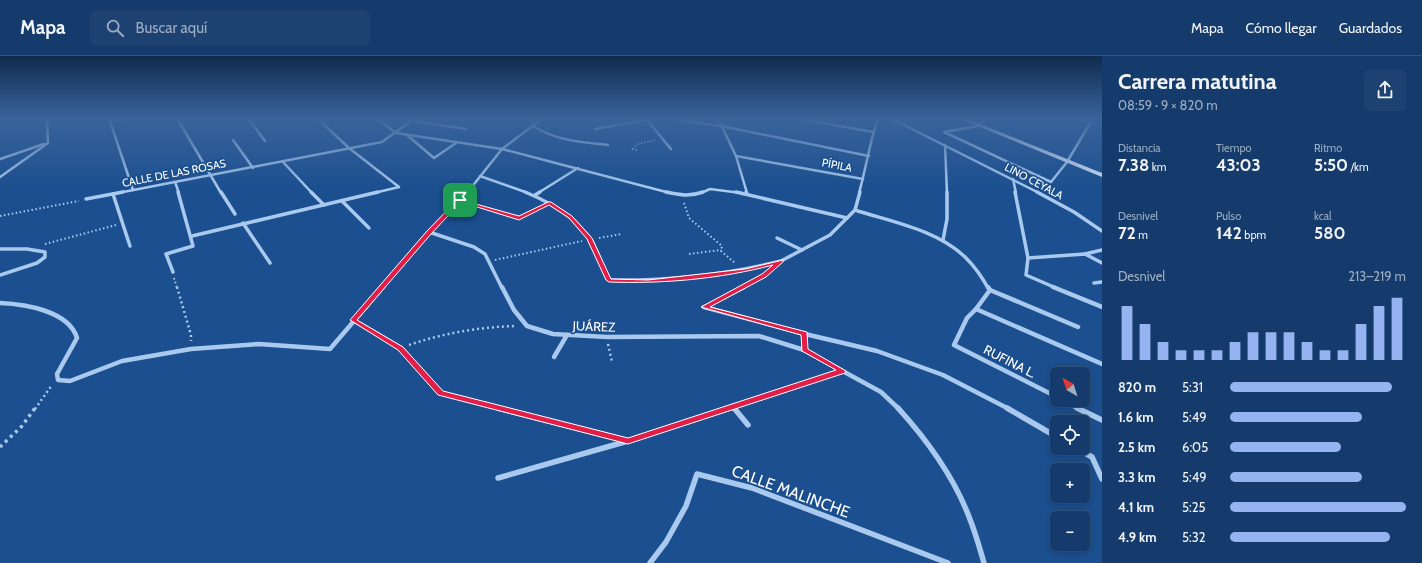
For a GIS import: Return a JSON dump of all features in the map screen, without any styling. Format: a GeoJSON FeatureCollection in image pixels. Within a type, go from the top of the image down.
{"type":"FeatureCollection","features":[{"type":"Feature","properties":{"kind":"street"},"geometry":{"type":"LineString","coordinates":[[117,142],[133,190]]}},
{"type":"Feature","properties":{"kind":"street"},"geometry":{"type":"LineString","coordinates":[[191,142],[235,214]]}},
{"type":"Feature","properties":{"kind":"street"},"geometry":{"type":"LineString","coordinates":[[234,142],[253,168]]}},
{"type":"Feature","properties":{"kind":"street"},"geometry":{"type":"LineString","coordinates":[[192,236],[399,187],[342,142]]}},
{"type":"Feature","properties":{"kind":"street","name":"CALLE DE LAS ROSAS"},"geometry":{"type":"LineString","coordinates":[[86,199],[253,168],[383,142]]}},
{"type":"Feature","properties":{"kind":"street"},"geometry":{"type":"LineString","coordinates":[[415,142],[434,158],[456,142],[502,149],[682,196],[693,196],[710,189],[747,194],[847,218]]}},
{"type":"Feature","properties":{"kind":"street"},"geometry":{"type":"LineString","coordinates":[[0,303],[40,310],[64,320],[74,328],[77,338],[57,374],[58,380],[70,381],[122,361],[191,348],[259,344],[330,349],[429,232],[460,200],[502,149],[512,142]]}},
{"type":"Feature","properties":{"kind":"street"},"geometry":{"type":"LineString","coordinates":[[587,142],[608,144]]}},
{"type":"Feature","properties":{"kind":"street"},"geometry":{"type":"LineString","coordinates":[[664,142],[671,149]]}},
{"type":"Feature","properties":{"kind":"street"},"geometry":{"type":"LineString","coordinates":[[729,142],[736,156],[747,194]]}},
{"type":"Feature","properties":{"kind":"street"},"geometry":{"type":"LineString","coordinates":[[798,142],[869,156]]}},
{"type":"Feature","properties":{"kind":"street"},"geometry":{"type":"LineString","coordinates":[[480,176],[535,195],[550,203],[570,217],[590,239],[609,280],[648,281],[745,270],[781,261],[830,235],[855,210],[871,142]]}},
{"type":"Feature","properties":{"kind":"street","name":"LINO CEYALA"},"geometry":{"type":"LineString","coordinates":[[938,142],[1013,179],[1074,212],[1102,231]]}},
{"type":"Feature","properties":{"kind":"street"},"geometry":{"type":"LineString","coordinates":[[965,142],[1051,182],[1067,162],[1079,142]]}},
{"type":"Feature","properties":{"kind":"street"},"geometry":{"type":"LineString","coordinates":[[1017,142],[1102,175]]}},
{"type":"Feature","properties":{"kind":"street"},"geometry":{"type":"LineString","coordinates":[[0,160],[48,143]]}},
{"type":"Feature","properties":{"kind":"street"},"geometry":{"type":"LineString","coordinates":[[0,177],[48,143]]}},
{"type":"Feature","properties":{"kind":"street"},"geometry":{"type":"LineString","coordinates":[[943,240],[946,231],[947,211],[945,145]]}},
{"type":"Feature","properties":{"kind":"street","name":"PÍPILA"},"geometry":{"type":"LineString","coordinates":[[736,156],[863,180]]}},
{"type":"Feature","properties":{"kind":"street"},"geometry":{"type":"LineString","coordinates":[[283,162],[324,205]]}},
{"type":"Feature","properties":{"kind":"street"},"geometry":{"type":"LineString","coordinates":[[535,195],[578,168]]}},
{"type":"Feature","properties":{"kind":"street"},"geometry":{"type":"LineString","coordinates":[[1013,179],[1028,258],[1026,275],[1102,307]]}},
{"type":"Feature","properties":{"kind":"street"},"geometry":{"type":"LineString","coordinates":[[172,272],[166,254],[193,246],[192,236],[174,182]]}},
{"type":"Feature","properties":{"kind":"street"},"geometry":{"type":"LineString","coordinates":[[113,194],[130,246]]}},
{"type":"Feature","properties":{"kind":"street"},"geometry":{"type":"LineString","coordinates":[[342,200],[369,228]]}},
{"type":"Feature","properties":{"kind":"street"},"geometry":{"type":"LineString","coordinates":[[855,210],[943,240],[963,254],[974,265],[990,290],[1078,327]]}},
{"type":"Feature","properties":{"kind":"street"},"geometry":{"type":"LineString","coordinates":[[242,223],[270,263]]}},
{"type":"Feature","properties":{"kind":"street"},"geometry":{"type":"LineString","coordinates":[[429,232],[474,247],[485,254],[514,310],[527,326]]}},
{"type":"Feature","properties":{"kind":"street"},"geometry":{"type":"LineString","coordinates":[[777,238],[802,250]]}},
{"type":"Feature","properties":{"kind":"street"},"geometry":{"type":"LineString","coordinates":[[0,249],[27,249],[45,252],[45,257],[37,263],[0,275]]}},
{"type":"Feature","properties":{"kind":"street"},"geometry":{"type":"LineString","coordinates":[[1028,258],[1085,254],[1102,250]]}},
{"type":"Feature","properties":{"kind":"street"},"geometry":{"type":"LineString","coordinates":[[1085,254],[1102,263]]}},
{"type":"Feature","properties":{"kind":"street"},"geometry":{"type":"LineString","coordinates":[[781,261],[764,276],[704,307],[805,334],[877,351],[943,375],[1008,408],[1050,433]]}},
{"type":"Feature","properties":{"kind":"street"},"geometry":{"type":"LineString","coordinates":[[1094,283],[1102,282]]}},
{"type":"Feature","properties":{"kind":"street"},"geometry":{"type":"LineString","coordinates":[[990,290],[976,309],[1102,364]]}},
{"type":"Feature","properties":{"kind":"street","name":"RUFINA L."},"geometry":{"type":"LineString","coordinates":[[976,309],[967,318],[954,345],[1050,393]]}},
{"type":"Feature","properties":{"kind":"street"},"geometry":{"type":"LineString","coordinates":[[353,320],[401,348],[441,393],[628,441]]}},
{"type":"Feature","properties":{"kind":"street","name":"JUÁREZ"},"geometry":{"type":"LineString","coordinates":[[527,326],[553,334],[607,337],[759,336],[804,350],[881,392],[896,405],[912,423],[949,476],[971,521],[984,563]]}},
{"type":"Feature","properties":{"kind":"street"},"geometry":{"type":"LineString","coordinates":[[804,350],[805,334]]}},
{"type":"Feature","properties":{"kind":"street"},"geometry":{"type":"LineString","coordinates":[[554,357],[567,335]]}},
{"type":"Feature","properties":{"kind":"street"},"geometry":{"type":"LineString","coordinates":[[498,478],[628,441],[842,371]]}},
{"type":"Feature","properties":{"kind":"street"},"geometry":{"type":"LineString","coordinates":[[733,407],[748,425]]}},
{"type":"Feature","properties":{"kind":"street"},"geometry":{"type":"LineString","coordinates":[[1076,407],[1102,420]]}},
{"type":"Feature","properties":{"kind":"street"},"geometry":{"type":"LineString","coordinates":[[1088,455],[1092,457],[1102,479]]}},
{"type":"Feature","properties":{"kind":"street","name":"CALLE MALINCHE"},"geometry":{"type":"LineString","coordinates":[[650,563],[666,542],[686,506],[698,474],[752,488],[948,563]]}},
{"type":"Feature","properties":{"kind":"path"},"geometry":{"type":"LineString","coordinates":[[638,150],[632,148],[638,144],[647,142]]}},
{"type":"Feature","properties":{"kind":"path"},"geometry":{"type":"LineString","coordinates":[[682,196],[689,218],[722,246],[721,250],[745,270]]}},
{"type":"Feature","properties":{"kind":"path"},"geometry":{"type":"LineString","coordinates":[[0,216],[86,199]]}},
{"type":"Feature","properties":{"kind":"path"},"geometry":{"type":"LineString","coordinates":[[460,200],[519,218],[550,203]]}},
{"type":"Feature","properties":{"kind":"path"},"geometry":{"type":"LineString","coordinates":[[27,249],[122,223]]}},
{"type":"Feature","properties":{"kind":"path"},"geometry":{"type":"LineString","coordinates":[[489,261],[590,239],[622,234]]}},
{"type":"Feature","properties":{"kind":"path"},"geometry":{"type":"LineString","coordinates":[[689,254],[721,250]]}},
{"type":"Feature","properties":{"kind":"path"},"geometry":{"type":"LineString","coordinates":[[172,272],[191,335],[191,348]]}},
{"type":"Feature","properties":{"kind":"path"},"geometry":{"type":"LineString","coordinates":[[401,348],[445,334],[504,326],[527,326]]}},
{"type":"Feature","properties":{"kind":"path"},"geometry":{"type":"LineString","coordinates":[[607,337],[612,362]]}},
{"type":"Feature","properties":{"kind":"path"},"geometry":{"type":"LineString","coordinates":[[0,447],[22,426],[51,386],[58,380]]}},
{"type":"Feature","properties":{"kind":"route"},"geometry":{"type":"LineString","coordinates":[[460,200],[519,218],[550,203],[570,217],[590,239],[609,280],[648,281],[745,270],[781,261],[764,276],[704,307],[805,334],[804,350],[842,371],[628,441],[441,393],[401,348],[353,320],[429,232],[460,200]]}}]}
